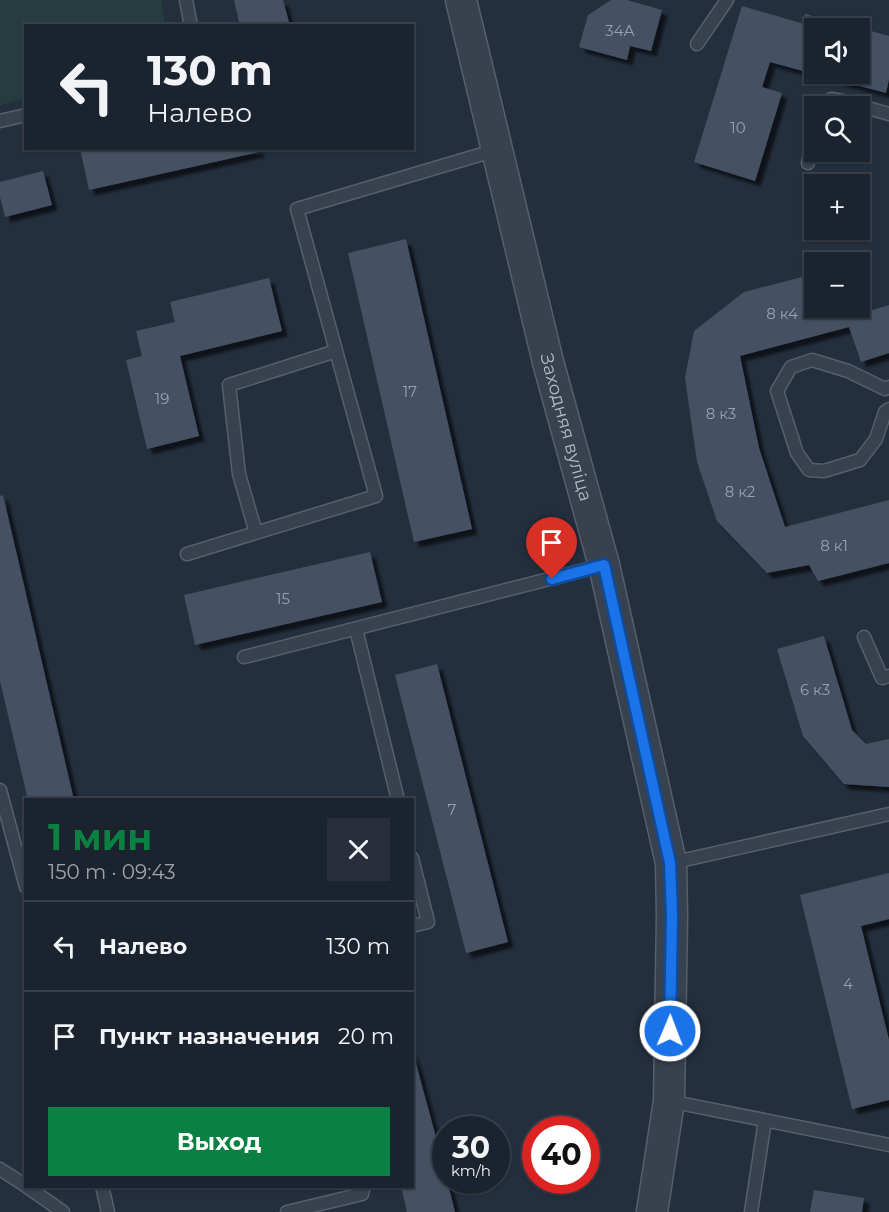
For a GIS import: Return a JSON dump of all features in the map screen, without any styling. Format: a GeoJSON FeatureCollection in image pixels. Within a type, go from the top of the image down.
{"type":"FeatureCollection","features":[{"type":"Feature","properties":{"kind":"street","name":"Заходняя вуліца"},"geometry":{"type":"LineString","coordinates":[[461,0],[548,362],[604,565],[670,863],[672,915],[669,1101],[652,1212]]}},
{"type":"Feature","properties":{"kind":"lane"},"geometry":{"type":"LineString","coordinates":[[186,0],[191,24]]}},
{"type":"Feature","properties":{"kind":"lane"},"geometry":{"type":"LineString","coordinates":[[698,44],[727,0]]}},
{"type":"Feature","properties":{"kind":"lane"},"geometry":{"type":"LineString","coordinates":[[870,109],[889,114]]}},
{"type":"Feature","properties":{"kind":"lane"},"geometry":{"type":"LineString","coordinates":[[0,121],[24,115]]}},
{"type":"Feature","properties":{"kind":"lane"},"geometry":{"type":"LineString","coordinates":[[187,554],[376,496],[297,210],[497,150]]}},
{"type":"Feature","properties":{"kind":"lane"},"geometry":{"type":"LineString","coordinates":[[255,533],[239,474],[229,385],[336,351]]}},
{"type":"Feature","properties":{"kind":"lane"},"geometry":{"type":"LineString","coordinates":[[889,387],[885,389],[848,371],[812,360],[791,367],[777,391],[797,453],[809,470],[824,471],[860,460],[876,439],[885,412],[889,409]]}},
{"type":"Feature","properties":{"kind":"lane"},"geometry":{"type":"LineString","coordinates":[[244,657],[604,565]]}},
{"type":"Feature","properties":{"kind":"lane"},"geometry":{"type":"LineString","coordinates":[[356,629],[398,798]]}},
{"type":"Feature","properties":{"kind":"lane"},"geometry":{"type":"LineString","coordinates":[[864,637],[882,678],[889,676]]}},
{"type":"Feature","properties":{"kind":"lane"},"geometry":{"type":"LineString","coordinates":[[0,790],[24,880]]}},
{"type":"Feature","properties":{"kind":"lane"},"geometry":{"type":"LineString","coordinates":[[670,863],[889,814]]}},
{"type":"Feature","properties":{"kind":"lane"},"geometry":{"type":"LineString","coordinates":[[414,866],[428,922],[414,926]]}},
{"type":"Feature","properties":{"kind":"lane"},"geometry":{"type":"LineString","coordinates":[[669,1101],[889,1145]]}},
{"type":"Feature","properties":{"kind":"lane"},"geometry":{"type":"LineString","coordinates":[[751,1212],[765,1120]]}},
{"type":"Feature","properties":{"kind":"lane"},"geometry":{"type":"LineString","coordinates":[[0,1169],[24,1185]]}},
{"type":"Feature","properties":{"kind":"lane"},"geometry":{"type":"LineString","coordinates":[[29,1188],[63,1212]]}},
{"type":"Feature","properties":{"kind":"lane"},"geometry":{"type":"LineString","coordinates":[[102,1188],[108,1212]]}},
{"type":"Feature","properties":{"kind":"lane"},"geometry":{"type":"LineString","coordinates":[[287,1212],[362,1194],[364,1188]]}},
{"type":"Feature","properties":{"kind":"green space"},"geometry":{"type":"Polygon","coordinates":[[[0,0],[161,0],[165,24],[24,24],[24,98],[0,105],[0,0]]]}},
{"type":"Feature","properties":{"kind":"building"},"geometry":{"type":"Polygon","coordinates":[[[234,0],[283,0],[289,24],[240,24],[234,0]]]}},
{"type":"Feature","properties":{"kind":"building"},"geometry":{"type":"Polygon","coordinates":[[[611,0],[627,0],[662,10],[651,51],[630,46],[627,60],[579,47],[588,15],[611,0]]]}},
{"type":"Feature","properties":{"kind":"building"},"geometry":{"type":"Polygon","coordinates":[[[742,6],[804,24],[804,71],[770,62],[762,87],[782,93],[755,181],[694,162],[742,6]]]}},
{"type":"Feature","properties":{"kind":"building"},"geometry":{"type":"Polygon","coordinates":[[[805,14],[820,18],[805,18],[805,14]]]}},
{"type":"Feature","properties":{"kind":"building"},"geometry":{"type":"Polygon","coordinates":[[[870,31],[889,36],[889,79],[886,93],[852,84],[870,84],[870,31]]]}},
{"type":"Feature","properties":{"kind":"building"},"geometry":{"type":"Polygon","coordinates":[[[80,150],[258,150],[259,152],[89,190],[80,150]]]}},
{"type":"Feature","properties":{"kind":"building"},"geometry":{"type":"Polygon","coordinates":[[[43,171],[52,205],[5,217],[0,197],[0,182],[43,171]]]}},
{"type":"Feature","properties":{"kind":"building"},"geometry":{"type":"Polygon","coordinates":[[[406,239],[472,529],[414,542],[348,253],[406,239]]]}},
{"type":"Feature","properties":{"kind":"building"},"geometry":{"type":"Polygon","coordinates":[[[804,277],[804,318],[870,318],[870,311],[889,305],[889,353],[861,362],[849,327],[740,356],[759,448],[785,527],[889,500],[889,563],[818,581],[809,565],[767,573],[717,521],[697,462],[685,378],[694,331],[744,292],[804,277]]]}},
{"type":"Feature","properties":{"kind":"building"},"geometry":{"type":"Polygon","coordinates":[[[269,278],[282,331],[180,356],[199,436],[147,449],[126,360],[142,356],[136,331],[175,322],[170,302],[269,278]]]}},
{"type":"Feature","properties":{"kind":"building"},"geometry":{"type":"Polygon","coordinates":[[[3,495],[74,798],[28,798],[0,681],[0,496],[3,495]]]}},
{"type":"Feature","properties":{"kind":"building"},"geometry":{"type":"Polygon","coordinates":[[[370,552],[382,602],[195,645],[184,595],[370,552]]]}},
{"type":"Feature","properties":{"kind":"building"},"geometry":{"type":"Polygon","coordinates":[[[824,636],[852,730],[866,744],[889,739],[889,787],[844,784],[803,736],[777,649],[824,636]]]}},
{"type":"Feature","properties":{"kind":"building"},"geometry":{"type":"Polygon","coordinates":[[[437,664],[508,942],[466,953],[395,675],[437,664]]]}},
{"type":"Feature","properties":{"kind":"building"},"geometry":{"type":"Polygon","coordinates":[[[889,873],[889,919],[861,926],[889,1040],[889,1100],[852,1109],[800,895],[889,873]]]}},
{"type":"Feature","properties":{"kind":"building"},"geometry":{"type":"Polygon","coordinates":[[[414,1056],[432,1123],[432,1194],[450,1194],[455,1212],[407,1212],[401,1188],[414,1188],[414,1056]]]}},
{"type":"Feature","properties":{"kind":"building"},"geometry":{"type":"Polygon","coordinates":[[[814,1190],[864,1198],[862,1212],[810,1212],[814,1190]]]}},
{"type":"Feature","properties":{"kind":"route"},"geometry":{"type":"LineString","coordinates":[[552,579],[604,565],[670,863],[672,915],[670,1031]]}}]}
